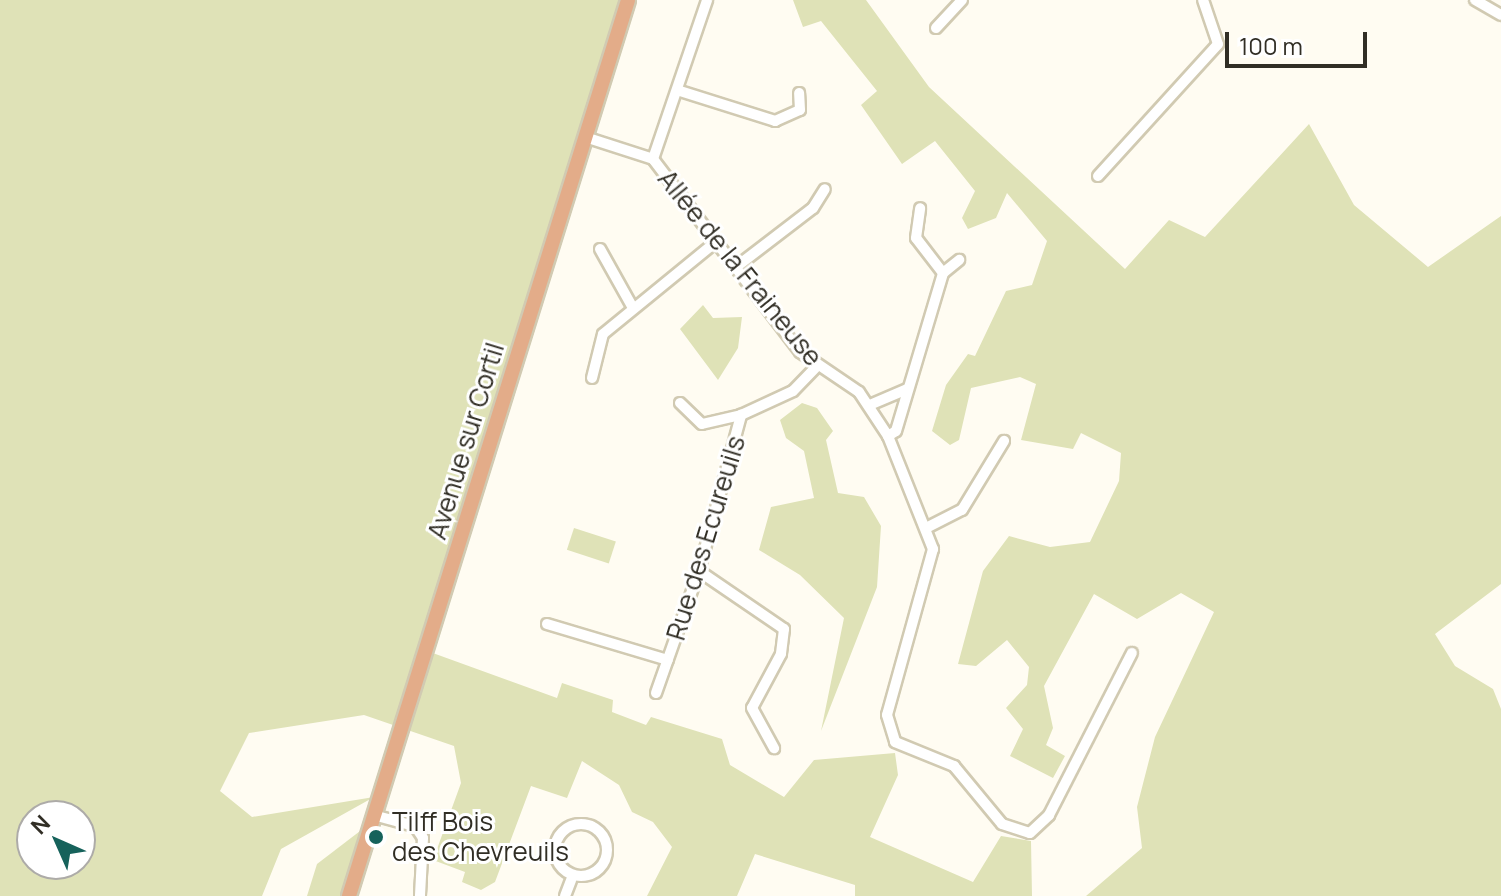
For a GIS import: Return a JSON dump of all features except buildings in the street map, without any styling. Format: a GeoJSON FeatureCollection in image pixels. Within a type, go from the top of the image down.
{"type":"FeatureCollection","features":[{"type":"Feature","properties":{"kind":"main road","name":"Avenue sur Cortil"},"geometry":{"type":"LineString","coordinates":[[349,896],[377,816],[628,0]]}},
{"type":"Feature","properties":{"kind":"street"},"geometry":{"type":"LineString","coordinates":[[653,159],[680,91],[707,0]]}},
{"type":"Feature","properties":{"kind":"street"},"geometry":{"type":"LineString","coordinates":[[936,28],[962,0]]}},
{"type":"Feature","properties":{"kind":"street"},"geometry":{"type":"LineString","coordinates":[[1098,176],[1218,44],[1203,0]]}},
{"type":"Feature","properties":{"kind":"street"},"geometry":{"type":"LineString","coordinates":[[1481,2],[1501,15]]}},
{"type":"Feature","properties":{"kind":"street"},"geometry":{"type":"LineString","coordinates":[[680,91],[775,121],[804,105],[799,93]]}},
{"type":"Feature","properties":{"kind":"street","name":"Allée de la Fraineuse"},"geometry":{"type":"LineString","coordinates":[[585,137],[653,159],[815,368],[872,404]]}},
{"type":"Feature","properties":{"kind":"street"},"geometry":{"type":"LineString","coordinates":[[736,267],[813,208],[825,189]]}},
{"type":"Feature","properties":{"kind":"street"},"geometry":{"type":"LineString","coordinates":[[920,208],[916,238],[943,273]]}},
{"type":"Feature","properties":{"kind":"street"},"geometry":{"type":"LineString","coordinates":[[592,378],[603,334],[716,242]]}},
{"type":"Feature","properties":{"kind":"street"},"geometry":{"type":"LineString","coordinates":[[600,249],[633,308]]}},
{"type":"Feature","properties":{"kind":"street"},"geometry":{"type":"LineString","coordinates":[[888,436],[907,389],[943,273],[959,260]]}},
{"type":"Feature","properties":{"kind":"street","name":"Rue des Ecureuils"},"geometry":{"type":"LineString","coordinates":[[680,403],[706,425],[741,415],[793,391],[815,368]]}},
{"type":"Feature","properties":{"kind":"street"},"geometry":{"type":"LineString","coordinates":[[907,389],[872,404],[928,527],[930,575],[887,715],[889,733],[903,747],[971,779],[1013,831],[1030,833],[1049,815],[1132,653]]}},
{"type":"Feature","properties":{"kind":"street","name":"Rue des Ecureuils"},"geometry":{"type":"LineString","coordinates":[[656,693],[699,571],[741,415]]}},
{"type":"Feature","properties":{"kind":"street"},"geometry":{"type":"LineString","coordinates":[[928,527],[962,510],[1004,441]]}},
{"type":"Feature","properties":{"kind":"street"},"geometry":{"type":"LineString","coordinates":[[699,571],[784,629],[781,654],[752,708],[774,748]]}},
{"type":"Feature","properties":{"kind":"street","name":"Rue des Ecureuils"},"geometry":{"type":"LineString","coordinates":[[547,624],[668,660]]}},
{"type":"Feature","properties":{"kind":"street"},"geometry":{"type":"LineString","coordinates":[[377,816],[415,826],[423,838],[420,896]]}},
{"type":"Feature","properties":{"kind":"street"},"geometry":{"type":"LineString","coordinates":[[565,896],[571,880],[605,859],[606,840],[590,824],[566,828],[556,844],[571,880]]}},
{"type":"Feature","properties":{"kind":"green space"},"geometry":{"type":"Polygon","coordinates":[[[0,0],[624,0],[419,648],[557,698],[562,683],[613,700],[612,712],[646,725],[651,717],[722,739],[730,765],[784,797],[814,760],[895,753],[898,775],[870,837],[973,882],[1001,836],[1031,841],[1032,896],[855,896],[855,885],[755,854],[737,896],[647,896],[672,847],[653,822],[632,812],[619,785],[582,761],[567,798],[531,786],[495,882],[481,890],[462,882],[465,872],[433,860],[461,783],[454,746],[364,715],[249,733],[220,791],[252,817],[374,797],[281,849],[262,896],[0,896],[0,0]]]}},
{"type":"Feature","properties":{"kind":"green space"},"geometry":{"type":"Polygon","coordinates":[[[793,0],[866,0],[929,87],[1125,269],[1169,220],[1205,237],[1309,124],[1354,205],[1428,267],[1501,216],[1501,584],[1435,634],[1455,666],[1493,689],[1501,709],[1501,896],[1086,896],[1142,848],[1137,807],[1155,737],[1214,612],[1181,593],[1137,619],[1094,594],[1044,686],[1053,728],[1046,745],[1065,756],[1053,778],[1010,756],[1023,729],[1006,708],[1027,685],[1029,667],[1007,640],[976,666],[958,664],[983,571],[1009,536],[1050,547],[1090,542],[1119,481],[1121,453],[1081,433],[1073,449],[1021,440],[1036,384],[1020,377],[971,388],[959,440],[950,445],[932,431],[946,385],[968,354],[975,356],[1006,291],[1032,285],[1047,241],[1007,193],[996,218],[968,229],[962,218],[975,191],[935,141],[902,164],[861,105],[877,91],[821,21],[803,27],[793,0]]]}},
{"type":"Feature","properties":{"kind":"green space"},"geometry":{"type":"Polygon","coordinates":[[[703,305],[713,318],[742,317],[738,348],[718,380],[680,329],[703,305]]]}},
{"type":"Feature","properties":{"kind":"green space"},"geometry":{"type":"Polygon","coordinates":[[[802,403],[817,408],[833,431],[826,440],[838,493],[864,497],[881,526],[877,587],[821,731],[844,618],[800,575],[759,550],[771,507],[814,498],[804,451],[786,438],[780,420],[802,403]]]}},
{"type":"Feature","properties":{"kind":"green space"},"geometry":{"type":"Polygon","coordinates":[[[574,528],[616,542],[609,563],[567,550],[574,528]]]}},
{"type":"Feature","properties":{"kind":"green space"},"geometry":{"type":"Polygon","coordinates":[[[364,828],[341,896],[307,896],[317,864],[364,828]]]}},
{"type":"Feature","properties":{"kind":"place","name":"Tilff Bois des Chevreuils"},"geometry":{"type":"Point","coordinates":[376,837]}}]}
